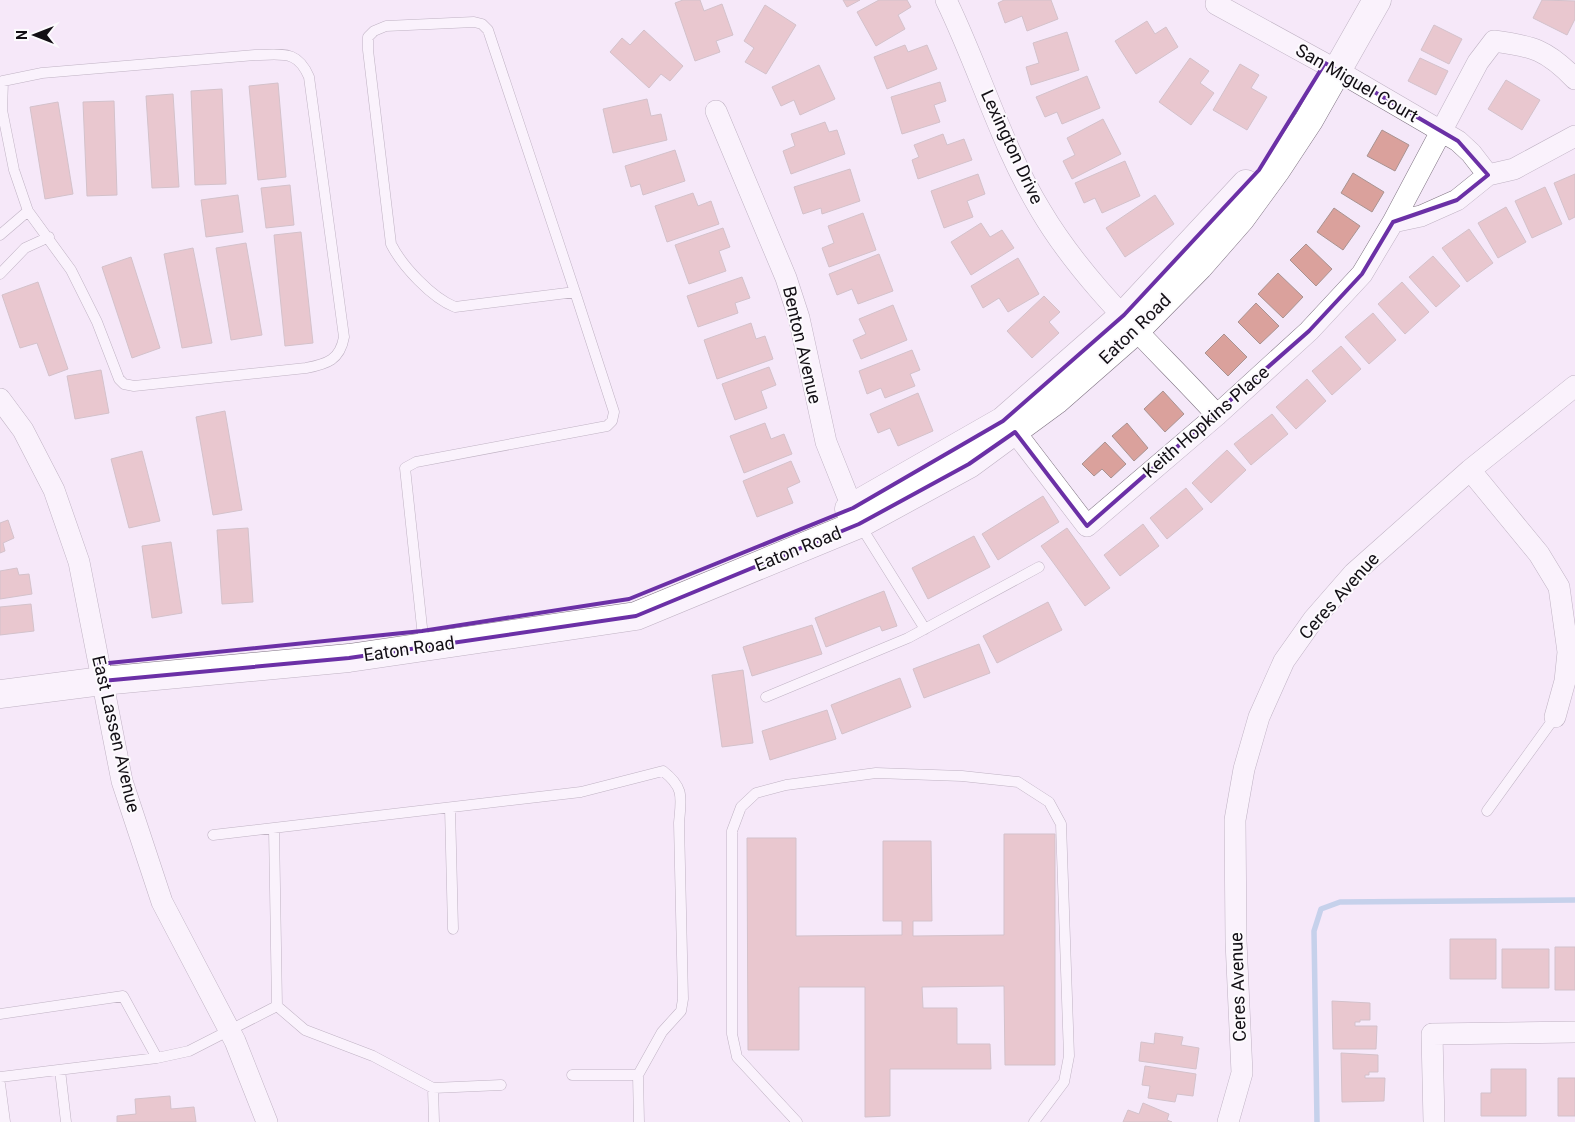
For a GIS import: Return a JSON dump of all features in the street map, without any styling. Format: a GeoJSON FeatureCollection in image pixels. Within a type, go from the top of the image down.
{"type":"FeatureCollection","features":[{"type":"Feature","properties":{"kind":"street","name":"Lexington Drive"},"geometry":{"type":"LineString","coordinates":[[946,0],[1020,174],[1065,247],[1088,277],[1218,415]]}},
{"type":"Feature","properties":{"kind":"street"},"geometry":{"type":"LineString","coordinates":[[1332,67],[1358,0]]}},
{"type":"Feature","properties":{"kind":"street","name":"Eaton Road"},"geometry":{"type":"LineString","coordinates":[[0,694],[100,673],[349,658],[423,639],[636,616],[969,464],[1015,432],[1098,365],[1131,322],[1199,266],[1240,218],[1309,120],[1332,67],[1377,0]]}},
{"type":"Feature","properties":{"kind":"street","name":"San Miguel Court"},"geometry":{"type":"LineString","coordinates":[[1216,4],[1332,67],[1458,141],[1488,176]]}},
{"type":"Feature","properties":{"kind":"street","name":"Keith Hopkins Place"},"geometry":{"type":"LineString","coordinates":[[1015,432],[1087,526],[1218,415],[1337,303],[1362,274],[1393,222],[1478,62],[1494,41],[1527,45],[1556,60],[1575,79]]}},
{"type":"Feature","properties":{"kind":"street","name":"Benton Avenue"},"geometry":{"type":"LineString","coordinates":[[716,111],[786,278],[799,318],[826,442],[856,516]]}},
{"type":"Feature","properties":{"kind":"street"},"geometry":{"type":"LineString","coordinates":[[1393,222],[1421,216],[1457,200],[1488,176],[1514,169],[1575,136]]}},
{"type":"Feature","properties":{"kind":"street"},"geometry":{"type":"LineString","coordinates":[[856,516],[1003,421],[1131,322]]}},
{"type":"Feature","properties":{"kind":"street","name":"Ceres Avenue"},"geometry":{"type":"LineString","coordinates":[[1228,1122],[1242,1073],[1236,941],[1235,820],[1244,769],[1259,717],[1284,661],[1313,620],[1354,573],[1470,470],[1575,386]]}},
{"type":"Feature","properties":{"kind":"street","name":"East Lassen Avenue"},"geometry":{"type":"LineString","coordinates":[[0,399],[23,430],[54,490],[79,562],[122,781],[162,902],[229,1029],[267,1122]]}},
{"type":"Feature","properties":{"kind":"street"},"geometry":{"type":"LineString","coordinates":[[1470,470],[1539,554],[1558,587],[1568,652],[1565,681],[1555,717]]}},
{"type":"Feature","properties":{"kind":"street"},"geometry":{"type":"LineString","coordinates":[[1434,1122],[1432,1034],[1575,1032]]}},
{"type":"Feature","properties":{"kind":"lane"},"geometry":{"type":"LineString","coordinates":[[423,639],[405,468],[416,462],[607,426],[612,421],[614,412],[488,30],[482,24],[474,22],[386,26],[374,31],[368,37],[368,50],[391,244],[396,252],[432,294],[443,302],[455,307],[574,292]]}},
{"type":"Feature","properties":{"kind":"lane"},"geometry":{"type":"LineString","coordinates":[[255,55],[291,55],[304,65],[309,77],[342,328],[342,348],[333,359],[320,365],[306,368],[183,382],[134,386],[124,384],[119,379],[83,292],[71,270],[28,211],[14,170],[2,110],[3,81],[42,73],[255,55]]}},
{"type":"Feature","properties":{"kind":"lane"},"geometry":{"type":"LineString","coordinates":[[0,236],[28,211]]}},
{"type":"Feature","properties":{"kind":"lane"},"geometry":{"type":"LineString","coordinates":[[0,274],[25,248],[49,238]]}},
{"type":"Feature","properties":{"kind":"lane"},"geometry":{"type":"LineString","coordinates":[[856,516],[925,629]]}},
{"type":"Feature","properties":{"kind":"lane"},"geometry":{"type":"LineString","coordinates":[[766,697],[925,629],[1039,567]]}},
{"type":"Feature","properties":{"kind":"lane"},"geometry":{"type":"LineString","coordinates":[[1487,811],[1555,717]]}},
{"type":"Feature","properties":{"kind":"lane"},"geometry":{"type":"LineString","coordinates":[[213,835],[581,792],[663,771],[676,781],[681,799],[679,823],[683,999],[681,1011],[662,1032],[638,1075],[639,1122]]}},
{"type":"Feature","properties":{"kind":"lane"},"geometry":{"type":"LineString","coordinates":[[797,1122],[737,1057],[732,1034],[732,831],[741,806],[756,793],[786,785],[876,773],[962,776],[1018,782],[1049,802],[1061,824],[1069,1056],[1064,1082],[1034,1122]]}},
{"type":"Feature","properties":{"kind":"lane"},"geometry":{"type":"LineString","coordinates":[[450,808],[453,929]]}},
{"type":"Feature","properties":{"kind":"lane"},"geometry":{"type":"LineString","coordinates":[[274,829],[277,1006],[305,1030],[373,1056],[433,1088],[501,1085]]}},
{"type":"Feature","properties":{"kind":"lane"},"geometry":{"type":"LineString","coordinates":[[0,1014],[123,996],[157,1058]]}},
{"type":"Feature","properties":{"kind":"lane"},"geometry":{"type":"LineString","coordinates":[[0,1077],[157,1058],[189,1051],[277,1006]]}},
{"type":"Feature","properties":{"kind":"lane"},"geometry":{"type":"LineString","coordinates":[[60,1070],[66,1122]]}},
{"type":"Feature","properties":{"kind":"lane"},"geometry":{"type":"LineString","coordinates":[[572,1075],[638,1075]]}},
{"type":"Feature","properties":{"kind":"lane"},"geometry":{"type":"LineString","coordinates":[[0,1084],[5,1122]]}},
{"type":"Feature","properties":{"kind":"lane"},"geometry":{"type":"LineString","coordinates":[[433,1088],[434,1122]]}},
{"type":"Feature","properties":{"kind":"highlighted area"},"geometry":{"type":"Polygon","coordinates":[[[1325,63],[1458,141],[1488,175],[1457,200],[1393,222],[1362,274],[1309,331],[1087,526],[1015,432],[969,464],[859,524],[636,616],[349,658],[102,681],[99,664],[422,631],[629,599],[853,508],[1003,421],[1124,315],[1259,170],[1325,63]]]}},
{"type":"Feature","properties":{"kind":"building"},"geometry":{"type":"Polygon","coordinates":[[[683,0],[700,0],[704,11],[722,4],[733,35],[716,41],[720,52],[695,61],[675,3],[683,0]]]}},
{"type":"Feature","properties":{"kind":"building"},"geometry":{"type":"Polygon","coordinates":[[[843,0],[860,0],[847,7],[843,0]]]}},
{"type":"Feature","properties":{"kind":"building"},"geometry":{"type":"Polygon","coordinates":[[[879,0],[907,0],[911,7],[898,15],[905,29],[876,46],[857,12],[879,0]]]}},
{"type":"Feature","properties":{"kind":"building"},"geometry":{"type":"Polygon","coordinates":[[[1004,0],[1051,0],[1058,19],[1027,31],[1022,16],[1005,23],[998,3],[1004,0]]]}},
{"type":"Feature","properties":{"kind":"building"},"geometry":{"type":"Polygon","coordinates":[[[1542,0],[1575,1],[1575,19],[1567,35],[1533,18],[1542,0]]]}},
{"type":"Feature","properties":{"kind":"building"},"geometry":{"type":"Polygon","coordinates":[[[765,5],[796,25],[766,74],[745,62],[754,48],[744,41],[765,5]]]}},
{"type":"Feature","properties":{"kind":"building"},"geometry":{"type":"Polygon","coordinates":[[[1147,21],[1155,34],[1166,27],[1178,47],[1136,74],[1115,41],[1147,21]]]}},
{"type":"Feature","properties":{"kind":"building"},"geometry":{"type":"Polygon","coordinates":[[[1434,25],[1462,39],[1449,64],[1421,50],[1434,25]]]}},
{"type":"Feature","properties":{"kind":"building"},"geometry":{"type":"Polygon","coordinates":[[[644,30],[683,66],[670,81],[661,74],[649,88],[610,52],[622,38],[630,45],[644,30]]]}},
{"type":"Feature","properties":{"kind":"building"},"geometry":{"type":"Polygon","coordinates":[[[1067,32],[1079,70],[1031,85],[1026,67],[1039,63],[1033,43],[1067,32]]]}},
{"type":"Feature","properties":{"kind":"building"},"geometry":{"type":"Polygon","coordinates":[[[905,45],[908,52],[927,45],[937,69],[887,89],[874,57],[905,45]]]}},
{"type":"Feature","properties":{"kind":"building"},"geometry":{"type":"Polygon","coordinates":[[[1190,58],[1209,71],[1200,83],[1214,93],[1191,125],[1159,102],[1190,58]]]}},
{"type":"Feature","properties":{"kind":"building"},"geometry":{"type":"Polygon","coordinates":[[[1420,58],[1448,71],[1436,95],[1408,81],[1420,58]]]}},
{"type":"Feature","properties":{"kind":"building"},"geometry":{"type":"Polygon","coordinates":[[[1240,64],[1259,75],[1251,88],[1267,97],[1247,130],[1213,110],[1240,64]]]}},
{"type":"Feature","properties":{"kind":"building"},"geometry":{"type":"Polygon","coordinates":[[[819,65],[835,99],[800,115],[794,100],[781,106],[772,87],[819,65]]]}},
{"type":"Feature","properties":{"kind":"building"},"geometry":{"type":"Polygon","coordinates":[[[1087,76],[1100,108],[1062,124],[1057,112],[1045,117],[1036,97],[1087,76]]]}},
{"type":"Feature","properties":{"kind":"building"},"geometry":{"type":"Polygon","coordinates":[[[1506,80],[1540,100],[1522,130],[1488,109],[1506,80]]]}},
{"type":"Feature","properties":{"kind":"building"},"geometry":{"type":"Polygon","coordinates":[[[940,82],[946,101],[934,105],[940,122],[902,134],[891,97],[940,82]]]}},
{"type":"Feature","properties":{"kind":"building"},"geometry":{"type":"Polygon","coordinates":[[[278,83],[286,177],[258,180],[249,86],[278,83]]]}},
{"type":"Feature","properties":{"kind":"building"},"geometry":{"type":"Polygon","coordinates":[[[222,89],[226,184],[195,185],[191,91],[222,89]]]}},
{"type":"Feature","properties":{"kind":"building"},"geometry":{"type":"Polygon","coordinates":[[[173,94],[179,187],[152,188],[146,96],[173,94]]]}},
{"type":"Feature","properties":{"kind":"building"},"geometry":{"type":"Polygon","coordinates":[[[647,99],[651,116],[661,114],[667,140],[613,153],[603,109],[647,99]]]}},
{"type":"Feature","properties":{"kind":"building"},"geometry":{"type":"Polygon","coordinates":[[[114,101],[117,195],[87,196],[83,102],[114,101]]]}},
{"type":"Feature","properties":{"kind":"building"},"geometry":{"type":"Polygon","coordinates":[[[58,102],[73,194],[45,199],[30,107],[58,102]]]}},
{"type":"Feature","properties":{"kind":"building"},"geometry":{"type":"Polygon","coordinates":[[[1103,119],[1121,154],[1072,179],[1063,161],[1075,155],[1067,138],[1103,119]]]}},
{"type":"Feature","properties":{"kind":"building"},"geometry":{"type":"Polygon","coordinates":[[[825,122],[829,132],[837,130],[845,154],[791,174],[783,151],[795,146],[791,134],[825,122]]]}},
{"type":"Feature","properties":{"kind":"building"},"geometry":{"type":"Polygon","coordinates":[[[1382,130],[1409,145],[1395,171],[1367,156],[1382,130]]]}},
{"type":"Feature","properties":{"kind":"building"},"geometry":{"type":"Polygon","coordinates":[[[943,134],[947,145],[964,139],[972,160],[918,179],[912,160],[919,157],[914,145],[943,134]]]}},
{"type":"Feature","properties":{"kind":"building"},"geometry":{"type":"Polygon","coordinates":[[[675,150],[685,181],[643,195],[640,184],[631,187],[625,166],[675,150]]]}},
{"type":"Feature","properties":{"kind":"building"},"geometry":{"type":"Polygon","coordinates":[[[1125,161],[1140,196],[1102,213],[1095,198],[1084,203],[1075,183],[1125,161]]]}},
{"type":"Feature","properties":{"kind":"building"},"geometry":{"type":"Polygon","coordinates":[[[850,169],[860,201],[822,214],[821,208],[803,214],[794,187],[850,169]]]}},
{"type":"Feature","properties":{"kind":"building"},"geometry":{"type":"Polygon","coordinates":[[[1353,173],[1384,192],[1372,212],[1341,193],[1353,173]]]}},
{"type":"Feature","properties":{"kind":"building"},"geometry":{"type":"Polygon","coordinates":[[[978,174],[985,194],[967,201],[973,217],[944,228],[931,191],[978,174]]]}},
{"type":"Feature","properties":{"kind":"building"},"geometry":{"type":"Polygon","coordinates":[[[1575,174],[1575,217],[1569,220],[1554,183],[1575,174]]]}},
{"type":"Feature","properties":{"kind":"building"},"geometry":{"type":"Polygon","coordinates":[[[290,185],[294,225],[266,228],[261,188],[290,185]]]}},
{"type":"Feature","properties":{"kind":"building"},"geometry":{"type":"Polygon","coordinates":[[[1545,187],[1562,224],[1532,238],[1515,201],[1545,187]]]}},
{"type":"Feature","properties":{"kind":"building"},"geometry":{"type":"Polygon","coordinates":[[[693,193],[698,206],[711,201],[719,224],[667,242],[655,206],[693,193]]]}},
{"type":"Feature","properties":{"kind":"building"},"geometry":{"type":"Polygon","coordinates":[[[238,195],[243,232],[206,237],[201,200],[238,195]]]}},
{"type":"Feature","properties":{"kind":"building"},"geometry":{"type":"Polygon","coordinates":[[[1155,195],[1174,224],[1125,257],[1106,228],[1155,195]]]}},
{"type":"Feature","properties":{"kind":"building"},"geometry":{"type":"Polygon","coordinates":[[[1506,207],[1526,242],[1498,258],[1478,223],[1506,207]]]}},
{"type":"Feature","properties":{"kind":"building"},"geometry":{"type":"Polygon","coordinates":[[[1334,208],[1360,226],[1343,250],[1317,232],[1334,208]]]}},
{"type":"Feature","properties":{"kind":"building"},"geometry":{"type":"Polygon","coordinates":[[[863,213],[876,250],[829,267],[822,248],[834,243],[828,226],[863,213]]]}},
{"type":"Feature","properties":{"kind":"building"},"geometry":{"type":"Polygon","coordinates":[[[981,223],[990,237],[1002,230],[1014,248],[971,275],[951,242],[981,223]]]}},
{"type":"Feature","properties":{"kind":"building"},"geometry":{"type":"Polygon","coordinates":[[[723,228],[730,247],[719,251],[726,271],[689,284],[675,245],[723,228]]]}},
{"type":"Feature","properties":{"kind":"building"},"geometry":{"type":"Polygon","coordinates":[[[1469,229],[1493,263],[1467,282],[1442,248],[1469,229]]]}},
{"type":"Feature","properties":{"kind":"building"},"geometry":{"type":"Polygon","coordinates":[[[301,232],[313,343],[285,346],[274,235],[301,232]]]}},
{"type":"Feature","properties":{"kind":"building"},"geometry":{"type":"Polygon","coordinates":[[[246,243],[262,335],[231,340],[216,248],[246,243]]]}},
{"type":"Feature","properties":{"kind":"building"},"geometry":{"type":"Polygon","coordinates":[[[1306,244],[1332,269],[1316,286],[1290,260],[1306,244]]]}},
{"type":"Feature","properties":{"kind":"building"},"geometry":{"type":"Polygon","coordinates":[[[193,248],[212,343],[182,348],[164,254],[193,248]]]}},
{"type":"Feature","properties":{"kind":"building"},"geometry":{"type":"Polygon","coordinates":[[[879,254],[893,291],[858,304],[852,289],[837,295],[829,274],[879,254]]]}},
{"type":"Feature","properties":{"kind":"building"},"geometry":{"type":"Polygon","coordinates":[[[1433,256],[1460,286],[1436,307],[1409,277],[1433,256]]]}},
{"type":"Feature","properties":{"kind":"building"},"geometry":{"type":"Polygon","coordinates":[[[131,257],[160,348],[132,358],[102,267],[131,257]]]}},
{"type":"Feature","properties":{"kind":"building"},"geometry":{"type":"Polygon","coordinates":[[[1018,258],[1039,294],[1008,312],[999,298],[983,308],[971,286],[1018,258]]]}},
{"type":"Feature","properties":{"kind":"building"},"geometry":{"type":"Polygon","coordinates":[[[1278,273],[1303,297],[1283,318],[1258,294],[1278,273]]]}},
{"type":"Feature","properties":{"kind":"building"},"geometry":{"type":"Polygon","coordinates":[[[742,277],[750,298],[735,303],[738,313],[698,327],[687,296],[742,277]]]}},
{"type":"Feature","properties":{"kind":"building"},"geometry":{"type":"Polygon","coordinates":[[[38,282],[68,369],[49,376],[37,343],[20,348],[2,295],[38,282]]]}},
{"type":"Feature","properties":{"kind":"building"},"geometry":{"type":"Polygon","coordinates":[[[1402,282],[1429,312],[1405,334],[1378,304],[1402,282]]]}},
{"type":"Feature","properties":{"kind":"building"},"geometry":{"type":"Polygon","coordinates":[[[1044,296],[1060,312],[1049,322],[1059,333],[1032,358],[1007,331],[1044,296]]]}},
{"type":"Feature","properties":{"kind":"building"},"geometry":{"type":"Polygon","coordinates":[[[1256,303],[1279,326],[1260,344],[1238,322],[1256,303]]]}},
{"type":"Feature","properties":{"kind":"building"},"geometry":{"type":"Polygon","coordinates":[[[893,305],[907,340],[861,359],[853,340],[866,334],[859,319],[893,305]]]}},
{"type":"Feature","properties":{"kind":"building"},"geometry":{"type":"Polygon","coordinates":[[[1373,313],[1396,340],[1369,364],[1345,337],[1373,313]]]}},
{"type":"Feature","properties":{"kind":"building"},"geometry":{"type":"Polygon","coordinates":[[[751,323],[756,339],[765,336],[773,359],[717,379],[704,340],[751,323]]]}},
{"type":"Feature","properties":{"kind":"building"},"geometry":{"type":"Polygon","coordinates":[[[1224,334],[1247,357],[1228,376],[1205,353],[1224,334]]]}},
{"type":"Feature","properties":{"kind":"building"},"geometry":{"type":"Polygon","coordinates":[[[1341,346],[1361,369],[1332,395],[1312,371],[1341,346]]]}},
{"type":"Feature","properties":{"kind":"building"},"geometry":{"type":"Polygon","coordinates":[[[912,350],[920,370],[910,374],[915,386],[885,398],[881,388],[867,394],[859,371],[912,350]]]}},
{"type":"Feature","properties":{"kind":"building"},"geometry":{"type":"Polygon","coordinates":[[[769,367],[776,385],[761,391],[767,408],[735,420],[722,384],[769,367]]]}},
{"type":"Feature","properties":{"kind":"building"},"geometry":{"type":"Polygon","coordinates":[[[101,370],[109,413],[75,419],[67,376],[101,370]]]}},
{"type":"Feature","properties":{"kind":"building"},"geometry":{"type":"Polygon","coordinates":[[[1307,379],[1326,401],[1296,429],[1276,407],[1307,379]]]}},
{"type":"Feature","properties":{"kind":"building"},"geometry":{"type":"Polygon","coordinates":[[[1163,391],[1184,414],[1165,432],[1144,409],[1163,391]]]}},
{"type":"Feature","properties":{"kind":"building"},"geometry":{"type":"Polygon","coordinates":[[[918,393],[933,431],[898,446],[890,428],[878,433],[870,414],[918,393]]]}},
{"type":"Feature","properties":{"kind":"building"},"geometry":{"type":"Polygon","coordinates":[[[225,411],[242,510],[213,515],[196,417],[225,411]]]}},
{"type":"Feature","properties":{"kind":"building"},"geometry":{"type":"Polygon","coordinates":[[[1272,414],[1288,434],[1251,465],[1234,444],[1272,414]]]}},
{"type":"Feature","properties":{"kind":"building"},"geometry":{"type":"Polygon","coordinates":[[[765,423],[771,439],[784,434],[792,454],[744,473],[730,436],[765,423]]]}},
{"type":"Feature","properties":{"kind":"building"},"geometry":{"type":"Polygon","coordinates":[[[1127,423],[1148,448],[1134,461],[1112,436],[1127,423]]]}},
{"type":"Feature","properties":{"kind":"building"},"geometry":{"type":"Polygon","coordinates":[[[1105,442],[1126,464],[1111,478],[1102,469],[1094,476],[1082,464],[1105,442]]]}},
{"type":"Feature","properties":{"kind":"building"},"geometry":{"type":"Polygon","coordinates":[[[1227,450],[1246,470],[1211,503],[1192,483],[1227,450]]]}},
{"type":"Feature","properties":{"kind":"building"},"geometry":{"type":"Polygon","coordinates":[[[142,451],[160,521],[129,528],[111,459],[142,451]]]}},
{"type":"Feature","properties":{"kind":"building"},"geometry":{"type":"Polygon","coordinates":[[[791,461],[800,482],[787,488],[793,503],[757,517],[743,481],[791,461]]]}},
{"type":"Feature","properties":{"kind":"building"},"geometry":{"type":"Polygon","coordinates":[[[1186,488],[1203,509],[1167,539],[1150,518],[1186,488]]]}},
{"type":"Feature","properties":{"kind":"building"},"geometry":{"type":"Polygon","coordinates":[[[1043,496],[1059,522],[998,560],[982,534],[1043,496]]]}},
{"type":"Feature","properties":{"kind":"building"},"geometry":{"type":"Polygon","coordinates":[[[8,520],[14,538],[3,543],[5,551],[0,553],[0,523],[8,520]]]}},
{"type":"Feature","properties":{"kind":"building"},"geometry":{"type":"Polygon","coordinates":[[[1143,524],[1159,546],[1120,576],[1104,555],[1143,524]]]}},
{"type":"Feature","properties":{"kind":"building"},"geometry":{"type":"Polygon","coordinates":[[[248,528],[253,602],[222,604],[217,530],[248,528]]]}},
{"type":"Feature","properties":{"kind":"building"},"geometry":{"type":"Polygon","coordinates":[[[1067,528],[1110,588],[1085,606],[1041,546],[1067,528]]]}},
{"type":"Feature","properties":{"kind":"building"},"geometry":{"type":"Polygon","coordinates":[[[974,536],[990,567],[928,599],[912,568],[974,536]]]}},
{"type":"Feature","properties":{"kind":"building"},"geometry":{"type":"Polygon","coordinates":[[[171,542],[182,613],[152,618],[142,546],[171,542]]]}},
{"type":"Feature","properties":{"kind":"building"},"geometry":{"type":"Polygon","coordinates":[[[17,568],[19,575],[29,574],[32,594],[0,599],[0,571],[17,568]]]}},
{"type":"Feature","properties":{"kind":"building"},"geometry":{"type":"Polygon","coordinates":[[[884,591],[897,626],[882,631],[880,626],[826,647],[815,618],[884,591]]]}},
{"type":"Feature","properties":{"kind":"building"},"geometry":{"type":"Polygon","coordinates":[[[1048,602],[1062,630],[997,663],[983,636],[1048,602]]]}},
{"type":"Feature","properties":{"kind":"building"},"geometry":{"type":"Polygon","coordinates":[[[31,604],[34,631],[0,635],[0,607],[31,604]]]}},
{"type":"Feature","properties":{"kind":"building"},"geometry":{"type":"Polygon","coordinates":[[[812,625],[822,654],[752,676],[743,647],[812,625]]]}},
{"type":"Feature","properties":{"kind":"building"},"geometry":{"type":"Polygon","coordinates":[[[979,644],[990,673],[924,698],[913,669],[979,644]]]}},
{"type":"Feature","properties":{"kind":"building"},"geometry":{"type":"Polygon","coordinates":[[[743,670],[753,743],[722,747],[712,675],[743,670]]]}},
{"type":"Feature","properties":{"kind":"building"},"geometry":{"type":"Polygon","coordinates":[[[900,678],[911,707],[842,734],[831,705],[900,678]]]}},
{"type":"Feature","properties":{"kind":"building"},"geometry":{"type":"Polygon","coordinates":[[[827,710],[836,739],[770,760],[762,731],[827,710]]]}},
{"type":"Feature","properties":{"kind":"building"},"geometry":{"type":"Polygon","coordinates":[[[1004,834],[1055,834],[1055,1065],[1005,1065],[1004,986],[922,987],[923,1008],[957,1008],[957,1044],[990,1044],[991,1069],[890,1069],[890,1116],[865,1117],[865,987],[799,987],[799,1050],[748,1050],[747,838],[796,838],[796,936],[902,935],[902,921],[883,921],[883,841],[931,841],[932,921],[913,921],[913,936],[1004,935],[1004,834]]]}},
{"type":"Feature","properties":{"kind":"building"},"geometry":{"type":"Polygon","coordinates":[[[1450,939],[1496,939],[1496,979],[1450,979],[1450,939]]]}},
{"type":"Feature","properties":{"kind":"building"},"geometry":{"type":"Polygon","coordinates":[[[1555,947],[1575,947],[1575,990],[1555,990],[1555,947]]]}},
{"type":"Feature","properties":{"kind":"building"},"geometry":{"type":"Polygon","coordinates":[[[1502,949],[1549,949],[1549,988],[1502,988],[1502,949]]]}},
{"type":"Feature","properties":{"kind":"building"},"geometry":{"type":"Polygon","coordinates":[[[1332,1001],[1370,1003],[1370,1020],[1355,1022],[1355,1026],[1377,1026],[1376,1049],[1333,1049],[1332,1001]]]}},
{"type":"Feature","properties":{"kind":"building"},"geometry":{"type":"Polygon","coordinates":[[[1155,1033],[1183,1037],[1181,1045],[1199,1048],[1196,1069],[1139,1061],[1141,1042],[1154,1044],[1155,1033]]]}},
{"type":"Feature","properties":{"kind":"building"},"geometry":{"type":"Polygon","coordinates":[[[1341,1053],[1378,1055],[1378,1072],[1369,1072],[1369,1075],[1365,1075],[1365,1078],[1385,1078],[1384,1101],[1342,1102],[1341,1053]]]}},
{"type":"Feature","properties":{"kind":"building"},"geometry":{"type":"Polygon","coordinates":[[[1145,1066],[1196,1074],[1193,1096],[1177,1094],[1175,1102],[1148,1098],[1150,1086],[1142,1085],[1145,1066]]]}},
{"type":"Feature","properties":{"kind":"building"},"geometry":{"type":"Polygon","coordinates":[[[1491,1069],[1526,1069],[1526,1116],[1481,1116],[1481,1093],[1491,1093],[1491,1069]]]}},
{"type":"Feature","properties":{"kind":"building"},"geometry":{"type":"Polygon","coordinates":[[[1558,1078],[1575,1078],[1575,1116],[1558,1116],[1558,1078]]]}},
{"type":"Feature","properties":{"kind":"building"},"geometry":{"type":"Polygon","coordinates":[[[170,1096],[171,1109],[194,1107],[196,1122],[117,1122],[117,1116],[136,1114],[135,1099],[170,1096]]]}},
{"type":"Feature","properties":{"kind":"building"},"geometry":{"type":"Polygon","coordinates":[[[1143,1103],[1169,1114],[1167,1120],[1172,1122],[1123,1122],[1128,1110],[1139,1114],[1143,1103]]]}},
{"type":"Feature","properties":{"kind":"waterway"},"geometry":{"type":"LineString","coordinates":[[1317,1122],[1314,931],[1321,909],[1340,902],[1575,900]]}}]}
